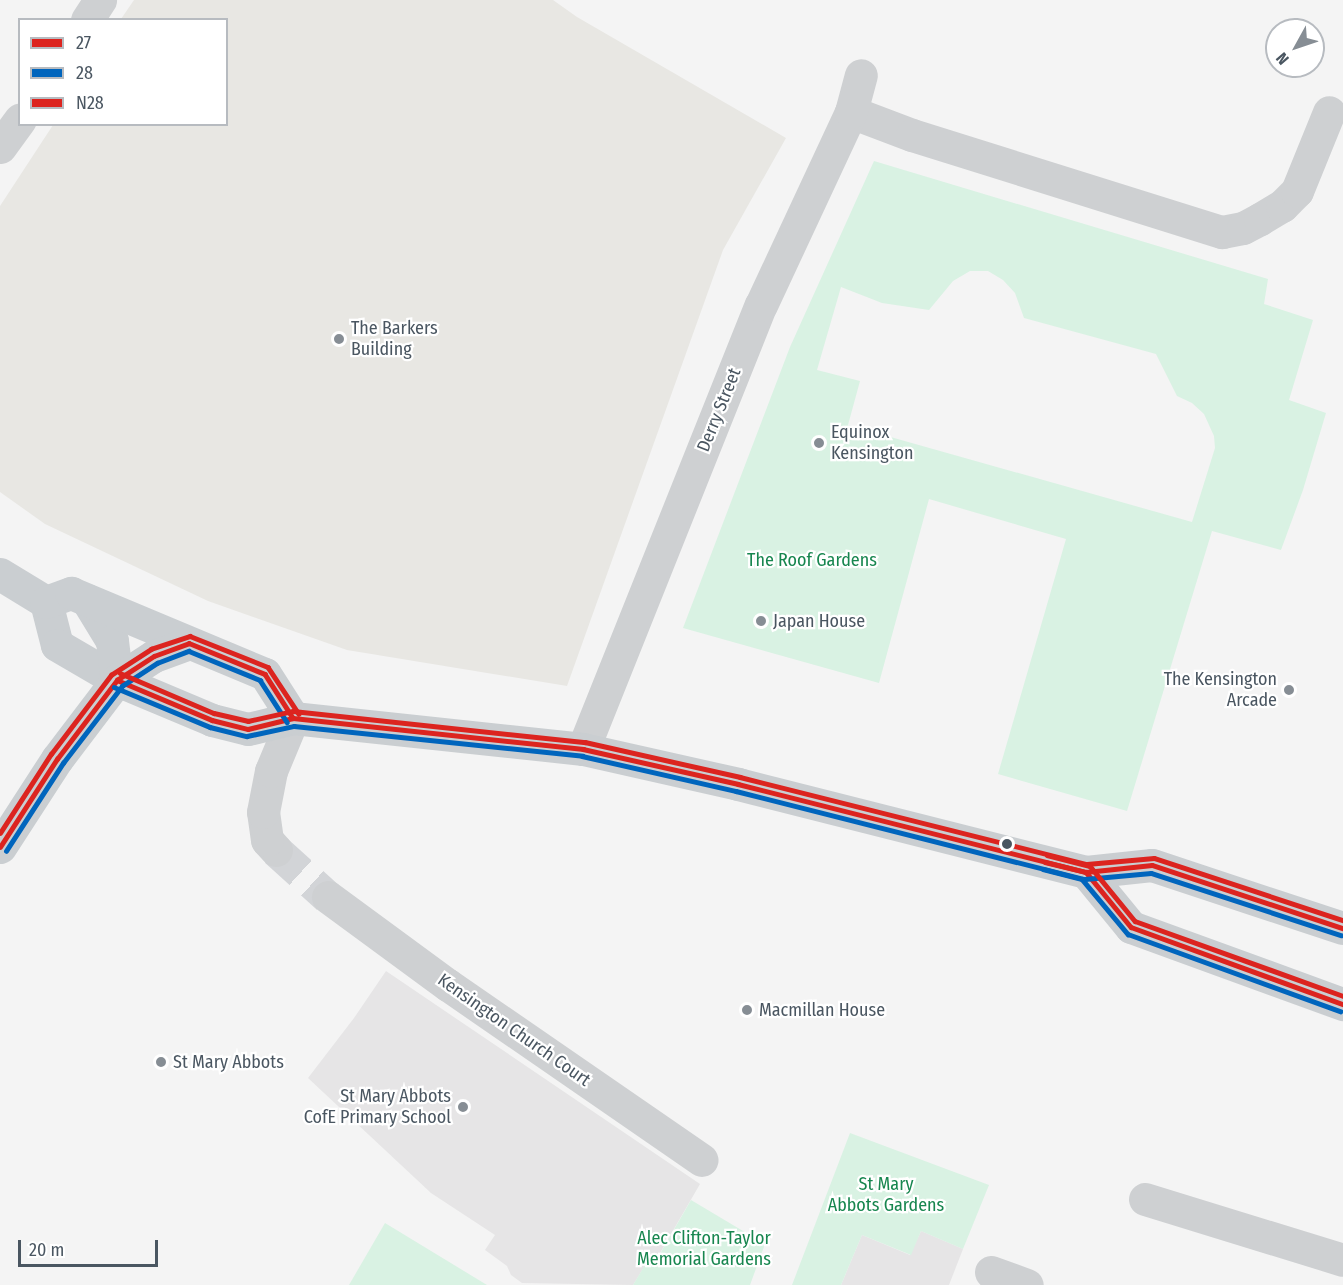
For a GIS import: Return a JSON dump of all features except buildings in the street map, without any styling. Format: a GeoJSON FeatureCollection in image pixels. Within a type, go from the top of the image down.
{"type":"FeatureCollection","features":[{"type":"Feature","properties":{"kind":"main road"},"geometry":{"type":"LineString","coordinates":[[0,574],[46,602],[57,645],[117,680],[212,720],[248,729],[293,718],[583,749],[738,784],[1086,872],[1152,865],[1343,928]]}},
{"type":"Feature","properties":{"kind":"main road"},"geometry":{"type":"LineString","coordinates":[[46,602],[70,593],[152,625],[265,674],[293,718]]}},
{"type":"Feature","properties":{"kind":"main road"},"geometry":{"type":"LineString","coordinates":[[87,600],[112,641],[117,680]]}},
{"type":"Feature","properties":{"kind":"main road"},"geometry":{"type":"LineString","coordinates":[[0,847],[57,759],[117,680],[154,656],[189,643]]}},
{"type":"Feature","properties":{"kind":"main road"},"geometry":{"type":"LineString","coordinates":[[1086,872],[1131,927],[1343,1004]]}},
{"type":"Feature","properties":{"kind":"street"},"geometry":{"type":"LineString","coordinates":[[88,18],[100,0]]}},
{"type":"Feature","properties":{"kind":"street","name":"Derry Street"},"geometry":{"type":"LineString","coordinates":[[583,749],[761,305],[852,112],[861,75]]}},
{"type":"Feature","properties":{"kind":"street"},"geometry":{"type":"LineString","coordinates":[[852,112],[912,135],[1222,232],[1243,228],[1260,219],[1282,206],[1297,191],[1329,112]]}},
{"type":"Feature","properties":{"kind":"street"},"geometry":{"type":"LineString","coordinates":[[0,147],[18,122]]}},
{"type":"Feature","properties":{"kind":"street"},"geometry":{"type":"LineString","coordinates":[[276,850],[267,840],[263,812],[271,771],[293,718]]}},
{"type":"Feature","properties":{"kind":"street","name":"Kensington Church Court"},"geometry":{"type":"LineString","coordinates":[[328,897],[448,985],[702,1160]]}},
{"type":"Feature","properties":{"kind":"street"},"geometry":{"type":"LineString","coordinates":[[1145,1199],[1343,1260]]}},
{"type":"Feature","properties":{"kind":"street"},"geometry":{"type":"LineString","coordinates":[[991,1272],[1027,1285]]}},
{"type":"Feature","properties":{"kind":"shaded area","name":"The Barkers Building"},"geometry":{"type":"Polygon","coordinates":[[[134,0],[553,0],[577,17],[786,138],[723,250],[567,686],[347,650],[208,601],[45,524],[0,492],[0,206],[52,126],[228,126],[228,18],[122,18],[134,0]]]}},
{"type":"Feature","properties":{"kind":"shaded area","name":"St Mary Abbots CofE Primary School"},"geometry":{"type":"Polygon","coordinates":[[[386,971],[700,1184],[656,1260],[651,1256],[633,1285],[522,1283],[511,1275],[507,1266],[485,1250],[495,1235],[431,1193],[308,1078],[354,1018],[386,971]]]}},
{"type":"Feature","properties":{"kind":"shaded area"},"geometry":{"type":"Polygon","coordinates":[[[921,1231],[963,1249],[949,1285],[841,1285],[862,1235],[910,1255],[921,1231]]]}},
{"type":"Feature","properties":{"kind":"green space","name":"The Roof Gardens"},"geometry":{"type":"Polygon","coordinates":[[[874,161],[1268,279],[1264,304],[1313,320],[1289,400],[1326,413],[1303,490],[1281,550],[1212,531],[1127,811],[998,774],[1066,539],[929,499],[879,683],[683,628],[790,347],[874,161]],[[970,271],[953,281],[929,310],[882,303],[841,287],[817,370],[860,381],[848,425],[1192,522],[1215,448],[1214,436],[1204,414],[1192,403],[1177,396],[1156,354],[1024,318],[1015,293],[1003,280],[988,271],[970,271]]]}},
{"type":"Feature","properties":{"kind":"green space","name":"St Mary Abbots Gardens"},"geometry":{"type":"Polygon","coordinates":[[[850,1133],[989,1185],[963,1249],[921,1231],[911,1255],[862,1235],[841,1285],[792,1285],[850,1133]]]}},
{"type":"Feature","properties":{"kind":"green space","name":"Alec Clifton-Taylor Memorial Gardens"},"geometry":{"type":"Polygon","coordinates":[[[691,1200],[765,1244],[750,1285],[633,1285],[651,1255],[657,1259],[691,1200]]]}},
{"type":"Feature","properties":{"kind":"green space"},"geometry":{"type":"Polygon","coordinates":[[[385,1223],[487,1285],[349,1285],[385,1223]]]}},
{"type":"Feature","properties":{"kind":"tunnel"},"geometry":{"type":"LineString","coordinates":[[276,850],[328,897]]}},
{"type":"Feature","properties":{"kind":"transit line","name":"N28"},"geometry":{"type":"LineString","coordinates":[[0,833],[51,754],[111,675],[151,649],[190,636],[268,667],[299,714]]}},
{"type":"Feature","properties":{"kind":"transit line","name":"27"},"geometry":{"type":"LineString","coordinates":[[0,847],[57,759],[117,680],[154,656],[189,643],[265,674],[293,718]]}},
{"type":"Feature","properties":{"kind":"transit line","name":"28"},"geometry":{"type":"LineString","coordinates":[[6,851],[63,763],[122,686],[157,663],[189,651],[260,680],[287,722]]}},
{"type":"Feature","properties":{"kind":"transit line","name":"N28"},"geometry":{"type":"LineString","coordinates":[[120,673],[214,713],[248,721],[293,711],[585,742],[740,777],[1087,864],[1154,858],[1343,920]]}},
{"type":"Feature","properties":{"kind":"transit line","name":"27"},"geometry":{"type":"LineString","coordinates":[[117,680],[212,720],[248,729],[293,718],[583,749],[738,784],[1086,872],[1152,865],[1343,928]]}},
{"type":"Feature","properties":{"kind":"transit line","name":"28"},"geometry":{"type":"LineString","coordinates":[[114,687],[210,727],[247,736],[294,726],[582,756],[736,791],[1085,879],[1151,873],[1341,935]]}},
{"type":"Feature","properties":{"kind":"transit line","name":"N28"},"geometry":{"type":"LineString","coordinates":[[1047,855],[1090,866],[1135,921],[1343,996]]}},
{"type":"Feature","properties":{"kind":"transit line","name":"27"},"geometry":{"type":"LineString","coordinates":[[1045,862],[1086,872],[1131,927],[1343,1004]]}},
{"type":"Feature","properties":{"kind":"transit line","name":"28"},"geometry":{"type":"LineString","coordinates":[[1043,869],[1082,879],[1128,934],[1340,1011]]}},
{"type":"Feature","properties":{"kind":"place","name":"The Barkers Building"},"geometry":{"type":"Point","coordinates":[339,339]}},
{"type":"Feature","properties":{"kind":"place","name":"Equinox Kensington"},"geometry":{"type":"Point","coordinates":[819,443]}},
{"type":"Feature","properties":{"kind":"place","name":"Japan House"},"geometry":{"type":"Point","coordinates":[761,621]}},
{"type":"Feature","properties":{"kind":"place","name":"The Kensington Arcade"},"geometry":{"type":"Point","coordinates":[1289,690]}},
{"type":"Feature","properties":{"kind":"place","name":"Macmillan House"},"geometry":{"type":"Point","coordinates":[747,1010]}},
{"type":"Feature","properties":{"kind":"place","name":"St Mary Abbots"},"geometry":{"type":"Point","coordinates":[161,1062]}},
{"type":"Feature","properties":{"kind":"place","name":"St Mary Abbots CofE Primary School"},"geometry":{"type":"Point","coordinates":[463,1107]}}]}
